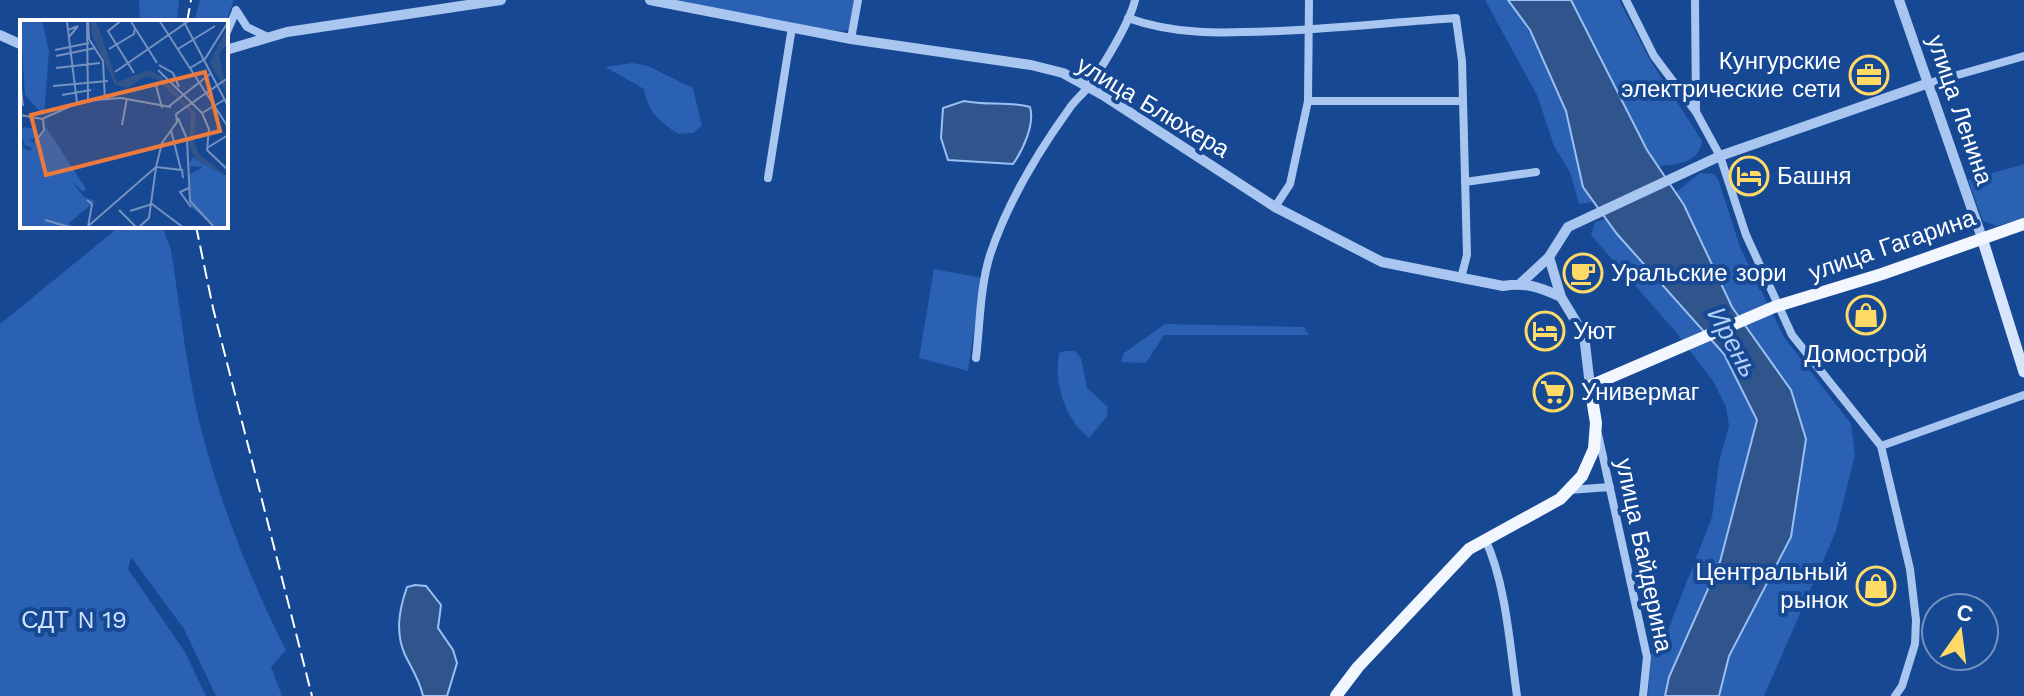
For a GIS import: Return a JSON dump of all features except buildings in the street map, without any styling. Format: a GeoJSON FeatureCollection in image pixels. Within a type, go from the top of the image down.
{"type":"FeatureCollection","features":[{"type":"Feature","properties":{"kind":"main road","name":"улица Гагарина"},"geometry":{"type":"LineString","coordinates":[[1590,386],[1776,307],[2024,224]]}},
{"type":"Feature","properties":{"kind":"main road","name":"улица Ленина"},"geometry":{"type":"LineString","coordinates":[[1982,238],[2024,372]]}},
{"type":"Feature","properties":{"kind":"main road"},"geometry":{"type":"LineString","coordinates":[[1336,696],[1358,667],[1469,549],[1560,499],[1582,476],[1594,449],[1596,423],[1590,386]]}},
{"type":"Feature","properties":{"kind":"street"},"geometry":{"type":"LineString","coordinates":[[228,49],[266,36],[501,0]]}},
{"type":"Feature","properties":{"kind":"street","name":"улица Блюхера"},"geometry":{"type":"LineString","coordinates":[[650,0],[851,39],[1031,65],[1063,73],[1275,207],[1382,262],[1503,286],[1521,283],[1561,297]]}},
{"type":"Feature","properties":{"kind":"street"},"geometry":{"type":"LineString","coordinates":[[851,39],[858,0]]}},
{"type":"Feature","properties":{"kind":"street"},"geometry":{"type":"LineString","coordinates":[[976,358],[985,276],[991,254],[1032,167],[1070,106],[1088,87],[1135,0]]}},
{"type":"Feature","properties":{"kind":"street"},"geometry":{"type":"LineString","coordinates":[[1275,207],[1290,184],[1308,101],[1309,0]]}},
{"type":"Feature","properties":{"kind":"street"},"geometry":{"type":"LineString","coordinates":[[1626,0],[1654,56],[1696,112],[1720,156],[1746,235],[1776,307],[1792,335],[1881,446],[1910,569],[1916,620],[1915,644],[1902,686],[1895,696]]}},
{"type":"Feature","properties":{"kind":"street"},"geometry":{"type":"LineString","coordinates":[[1695,0],[1696,112]]}},
{"type":"Feature","properties":{"kind":"street","name":"улица Ленина"},"geometry":{"type":"LineString","coordinates":[[1899,0],[1982,238]]}},
{"type":"Feature","properties":{"kind":"street"},"geometry":{"type":"LineString","coordinates":[[228,29],[236,10],[247,27],[266,36]]}},
{"type":"Feature","properties":{"kind":"street"},"geometry":{"type":"LineString","coordinates":[[1128,18],[1151,26],[1209,34],[1309,30],[1456,18],[1463,101],[1467,255],[1461,278]]}},
{"type":"Feature","properties":{"kind":"street"},"geometry":{"type":"LineString","coordinates":[[768,178],[792,27]]}},
{"type":"Feature","properties":{"kind":"street"},"geometry":{"type":"LineString","coordinates":[[0,35],[20,44]]}},
{"type":"Feature","properties":{"kind":"street"},"geometry":{"type":"LineString","coordinates":[[1521,283],[1549,257],[1568,227],[1700,165],[1926,84],[2024,56]]}},
{"type":"Feature","properties":{"kind":"street"},"geometry":{"type":"LineString","coordinates":[[1308,101],[1463,101]]}},
{"type":"Feature","properties":{"kind":"street"},"geometry":{"type":"LineString","coordinates":[[1465,182],[1536,172]]}},
{"type":"Feature","properties":{"kind":"street"},"geometry":{"type":"LineString","coordinates":[[1549,257],[1561,297],[1584,335],[1590,386]]}},
{"type":"Feature","properties":{"kind":"street"},"geometry":{"type":"LineString","coordinates":[[1881,446],[2024,395]]}},
{"type":"Feature","properties":{"kind":"street","name":"улица Байдерина"},"geometry":{"type":"LineString","coordinates":[[1596,423],[1647,657],[1643,696]]}},
{"type":"Feature","properties":{"kind":"street"},"geometry":{"type":"LineString","coordinates":[[1568,490],[1610,487]]}},
{"type":"Feature","properties":{"kind":"street"},"geometry":{"type":"LineString","coordinates":[[1485,539],[1498,581],[1517,696]]}},
{"type":"Feature","properties":{"kind":"green space"},"geometry":{"type":"Polygon","coordinates":[[[139,0],[179,0],[177,20],[140,20],[139,0]]]}},
{"type":"Feature","properties":{"kind":"green space"},"geometry":{"type":"Polygon","coordinates":[[[200,0],[234,0],[226,20],[195,20],[200,0]]]}},
{"type":"Feature","properties":{"kind":"green space"},"geometry":{"type":"Polygon","coordinates":[[[678,0],[854,0],[849,29],[842,31],[796,26],[678,0]]]}},
{"type":"Feature","properties":{"kind":"green space"},"geometry":{"type":"Polygon","coordinates":[[[1485,0],[1508,0],[1541,53],[1566,112],[1582,181],[1593,202],[1579,204],[1570,172],[1554,146],[1537,95],[1485,0]]]}},
{"type":"Feature","properties":{"kind":"green space"},"geometry":{"type":"Polygon","coordinates":[[[1571,0],[1619,0],[1650,60],[1702,141],[1692,158],[1657,166],[1608,78],[1571,0]]]}},
{"type":"Feature","properties":{"kind":"green space"},"geometry":{"type":"Polygon","coordinates":[[[632,63],[648,66],[693,88],[702,126],[693,133],[678,134],[655,115],[644,89],[605,67],[632,63]]]}},
{"type":"Feature","properties":{"kind":"green space"},"geometry":{"type":"Polygon","coordinates":[[[2024,164],[2024,218],[1997,226],[1983,221],[1968,180],[2024,164]]]}},
{"type":"Feature","properties":{"kind":"green space"},"geometry":{"type":"Polygon","coordinates":[[[1700,173],[1714,174],[1718,179],[1740,247],[1784,337],[1851,424],[1855,455],[1836,531],[1764,696],[1719,696],[1729,656],[1791,537],[1791,390],[1732,307],[1675,193],[1700,173]]]}},
{"type":"Feature","properties":{"kind":"green space"},"geometry":{"type":"Polygon","coordinates":[[[1606,219],[1725,354],[1757,420],[1720,562],[1669,676],[1664,696],[1648,696],[1651,654],[1666,635],[1712,517],[1719,462],[1729,426],[1726,407],[1713,381],[1675,331],[1591,235],[1595,222],[1606,219]]]}},
{"type":"Feature","properties":{"kind":"green space","name":"СДТ N 19"},"geometry":{"type":"Polygon","coordinates":[[[114,228],[163,228],[171,250],[190,379],[207,451],[236,538],[286,650],[271,667],[282,696],[216,696],[184,629],[131,557],[128,569],[185,652],[206,696],[0,696],[0,324],[114,228]]]}},
{"type":"Feature","properties":{"kind":"green space"},"geometry":{"type":"Polygon","coordinates":[[[934,269],[982,278],[968,371],[919,358],[934,269]]]}},
{"type":"Feature","properties":{"kind":"green space"},"geometry":{"type":"Polygon","coordinates":[[[1165,324],[1304,327],[1309,335],[1164,335],[1146,363],[1121,362],[1124,353],[1165,324]]]}},
{"type":"Feature","properties":{"kind":"green space"},"geometry":{"type":"Polygon","coordinates":[[[1075,351],[1081,358],[1087,388],[1108,407],[1107,416],[1089,438],[1073,420],[1063,399],[1058,364],[1059,353],[1075,351]]]}},
{"type":"Feature","properties":{"kind":"water","name":"Ирень"},"geometry":{"type":"Polygon","coordinates":[[[1508,0],[1571,0],[1647,150],[1684,205],[1732,307],[1791,390],[1806,439],[1791,537],[1729,656],[1719,696],[1665,696],[1669,677],[1720,562],[1757,420],[1724,354],[1617,234],[1583,187],[1566,111],[1530,30],[1508,0]]]}},
{"type":"Feature","properties":{"kind":"water"},"geometry":{"type":"Polygon","coordinates":[[[964,101],[1030,107],[1029,129],[1013,164],[948,160],[941,138],[943,108],[964,101]]]}},
{"type":"Feature","properties":{"kind":"water"},"geometry":{"type":"Polygon","coordinates":[[[426,586],[441,605],[438,628],[453,650],[457,663],[447,696],[423,696],[402,646],[399,621],[402,604],[407,587],[426,586]]]}},
{"type":"Feature","properties":{"kind":"railway"},"geometry":{"type":"LineString","coordinates":[[187,20],[191,0]]}},
{"type":"Feature","properties":{"kind":"railway"},"geometry":{"type":"LineString","coordinates":[[196,228],[213,308],[312,696]]}},
{"type":"Feature","properties":{"kind":"place","name":"Кунгурские электрические сети"},"geometry":{"type":"Point","coordinates":[1869,75]}},
{"type":"Feature","properties":{"kind":"place","name":"Башня"},"geometry":{"type":"Point","coordinates":[1749,176]}},
{"type":"Feature","properties":{"kind":"place","name":"Уральские зори"},"geometry":{"type":"Point","coordinates":[1583,273]}},
{"type":"Feature","properties":{"kind":"place","name":"Домострой"},"geometry":{"type":"Point","coordinates":[1866,315]}},
{"type":"Feature","properties":{"kind":"place","name":"Уют"},"geometry":{"type":"Point","coordinates":[1545,331]}},
{"type":"Feature","properties":{"kind":"place","name":"Универмаг"},"geometry":{"type":"Point","coordinates":[1553,392]}},
{"type":"Feature","properties":{"kind":"place","name":"Центральный рынок"},"geometry":{"type":"Point","coordinates":[1876,586]}}]}
